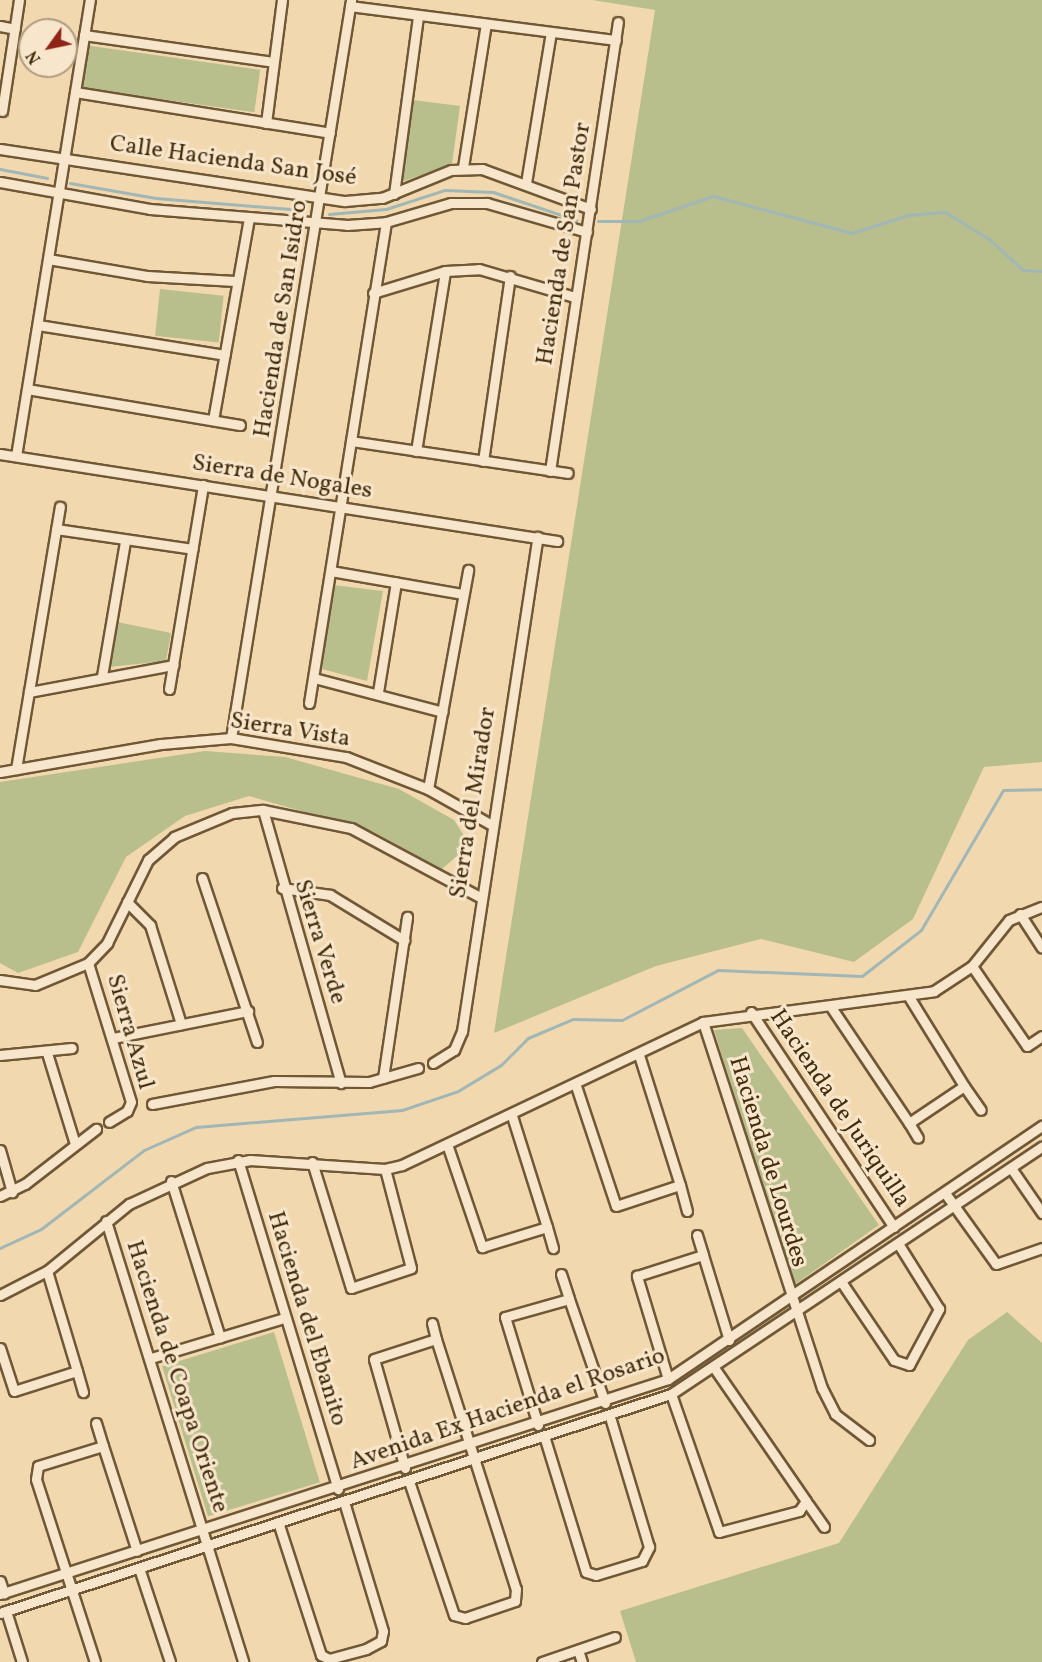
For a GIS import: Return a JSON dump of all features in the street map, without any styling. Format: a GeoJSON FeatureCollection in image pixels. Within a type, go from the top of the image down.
{"type":"FeatureCollection","features":[{"type":"Feature","properties":{"kind":"street"},"geometry":{"type":"LineString","coordinates":[[2,111],[3,83],[19,0]]}},
{"type":"Feature","properties":{"kind":"street"},"geometry":{"type":"LineString","coordinates":[[16,456],[90,0]]}},
{"type":"Feature","properties":{"kind":"street"},"geometry":{"type":"LineString","coordinates":[[266,123],[282,0]]}},
{"type":"Feature","properties":{"kind":"street"},"geometry":{"type":"LineString","coordinates":[[351,3],[418,16],[615,40]]}},
{"type":"Feature","properties":{"kind":"street","name":"Hacienda de San Isidro"},"geometry":{"type":"LineString","coordinates":[[231,738],[273,496],[351,3]]}},
{"type":"Feature","properties":{"kind":"street"},"geometry":{"type":"LineString","coordinates":[[394,194],[418,16]]}},
{"type":"Feature","properties":{"kind":"street","name":"Hacienda de San Pastor"},"geometry":{"type":"LineString","coordinates":[[550,471],[618,22]]}},
{"type":"Feature","properties":{"kind":"street"},"geometry":{"type":"LineString","coordinates":[[486,24],[463,167],[526,183],[591,209]]}},
{"type":"Feature","properties":{"kind":"street"},"geometry":{"type":"LineString","coordinates":[[0,26],[15,29]]}},
{"type":"Feature","properties":{"kind":"street"},"geometry":{"type":"LineString","coordinates":[[526,183],[551,32]]}},
{"type":"Feature","properties":{"kind":"street"},"geometry":{"type":"LineString","coordinates":[[84,35],[273,62]]}},
{"type":"Feature","properties":{"kind":"street"},"geometry":{"type":"LineString","coordinates":[[75,92],[330,133]]}},
{"type":"Feature","properties":{"kind":"street","name":"Calle Hacienda San José"},"geometry":{"type":"LineString","coordinates":[[0,149],[63,156],[321,199],[361,201],[394,194],[463,167]]}},
{"type":"Feature","properties":{"kind":"street","name":"Calle Hacienda San José"},"geometry":{"type":"LineString","coordinates":[[0,182],[150,209],[316,222],[386,222],[471,202],[517,208],[586,232]]}},
{"type":"Feature","properties":{"kind":"street"},"geometry":{"type":"LineString","coordinates":[[213,420],[235,281],[249,217]]}},
{"type":"Feature","properties":{"kind":"street"},"geometry":{"type":"LineString","coordinates":[[309,703],[332,571],[373,293],[386,222]]}},
{"type":"Feature","properties":{"kind":"street"},"geometry":{"type":"LineString","coordinates":[[48,259],[147,276],[235,281]]}},
{"type":"Feature","properties":{"kind":"street"},"geometry":{"type":"LineString","coordinates":[[373,293],[445,271],[479,268],[575,297]]}},
{"type":"Feature","properties":{"kind":"street"},"geometry":{"type":"LineString","coordinates":[[416,451],[445,271]]}},
{"type":"Feature","properties":{"kind":"street"},"geometry":{"type":"LineString","coordinates":[[483,461],[510,276]]}},
{"type":"Feature","properties":{"kind":"street"},"geometry":{"type":"LineString","coordinates":[[38,325],[225,355]]}},
{"type":"Feature","properties":{"kind":"street"},"geometry":{"type":"LineString","coordinates":[[27,388],[240,425]]}},
{"type":"Feature","properties":{"kind":"street"},"geometry":{"type":"LineString","coordinates":[[351,441],[568,473]]}},
{"type":"Feature","properties":{"kind":"street","name":"Sierra de Nogales"},"geometry":{"type":"LineString","coordinates":[[0,454],[557,541]]}},
{"type":"Feature","properties":{"kind":"street"},"geometry":{"type":"LineString","coordinates":[[169,689],[203,485]]}},
{"type":"Feature","properties":{"kind":"street"},"geometry":{"type":"LineString","coordinates":[[16,769],[60,507]]}},
{"type":"Feature","properties":{"kind":"street"},"geometry":{"type":"LineString","coordinates":[[56,530],[193,549]]}},
{"type":"Feature","properties":{"kind":"street","name":"Sierra del Mirador"},"geometry":{"type":"LineString","coordinates":[[433,1063],[449,1055],[460,1038],[478,896],[538,537]]}},
{"type":"Feature","properties":{"kind":"street"},"geometry":{"type":"LineString","coordinates":[[102,676],[125,541]]}},
{"type":"Feature","properties":{"kind":"street"},"geometry":{"type":"LineString","coordinates":[[428,789],[468,570]]}},
{"type":"Feature","properties":{"kind":"street"},"geometry":{"type":"LineString","coordinates":[[332,571],[463,594]]}},
{"type":"Feature","properties":{"kind":"street"},"geometry":{"type":"LineString","coordinates":[[378,692],[396,582]]}},
{"type":"Feature","properties":{"kind":"street"},"geometry":{"type":"LineString","coordinates":[[29,692],[102,676],[172,665]]}},
{"type":"Feature","properties":{"kind":"street"},"geometry":{"type":"LineString","coordinates":[[314,678],[378,692],[443,712]]}},
{"type":"Feature","properties":{"kind":"street","name":"Sierra Vista"},"geometry":{"type":"LineString","coordinates":[[0,772],[231,738],[346,757],[428,789],[490,824]]}},
{"type":"Feature","properties":{"kind":"street"},"geometry":{"type":"LineString","coordinates":[[0,980],[36,985],[88,963],[107,943],[148,860],[174,837],[232,813],[263,810],[364,832],[478,896]]}},
{"type":"Feature","properties":{"kind":"street","name":"Sierra Verde"},"geometry":{"type":"LineString","coordinates":[[263,810],[282,888],[341,1083]]}},
{"type":"Feature","properties":{"kind":"street"},"geometry":{"type":"LineString","coordinates":[[202,878],[257,1042]]}},
{"type":"Feature","properties":{"kind":"street"},"geometry":{"type":"LineString","coordinates":[[282,888],[330,895],[404,940]]}},
{"type":"Feature","properties":{"kind":"street"},"geometry":{"type":"LineString","coordinates":[[127,902],[150,925],[181,1024]]}},
{"type":"Feature","properties":{"kind":"street"},"geometry":{"type":"LineString","coordinates":[[0,1295],[47,1271],[106,1221],[171,1181],[238,1160],[312,1162],[385,1169],[448,1147],[703,1022],[751,1012],[831,1007],[909,997],[947,986],[972,966],[1002,927],[1020,914],[1042,907]]}},
{"type":"Feature","properties":{"kind":"street"},"geometry":{"type":"LineString","coordinates":[[1020,914],[1042,948]]}},
{"type":"Feature","properties":{"kind":"street"},"geometry":{"type":"LineString","coordinates":[[383,1078],[407,917]]}},
{"type":"Feature","properties":{"kind":"street","name":"Sierra Azul"},"geometry":{"type":"LineString","coordinates":[[88,963],[131,1102],[127,1111],[109,1122]]}},
{"type":"Feature","properties":{"kind":"street"},"geometry":{"type":"LineString","coordinates":[[972,966],[1033,1055]]}},
{"type":"Feature","properties":{"kind":"street"},"geometry":{"type":"LineString","coordinates":[[909,997],[981,1110]]}},
{"type":"Feature","properties":{"kind":"street"},"geometry":{"type":"LineString","coordinates":[[831,1007],[918,1137]]}},
{"type":"Feature","properties":{"kind":"street"},"geometry":{"type":"LineString","coordinates":[[113,1038],[248,1011]]}},
{"type":"Feature","properties":{"kind":"street","name":"Hacienda de Juriquilla"},"geometry":{"type":"LineString","coordinates":[[751,1012],[894,1227]]}},
{"type":"Feature","properties":{"kind":"street","name":"Hacienda de Lourdes"},"geometry":{"type":"LineString","coordinates":[[703,1022],[789,1299],[830,1406],[868,1440]]}},
{"type":"Feature","properties":{"kind":"street"},"geometry":{"type":"LineString","coordinates":[[1027,1046],[1042,1035]]}},
{"type":"Feature","properties":{"kind":"street"},"geometry":{"type":"LineString","coordinates":[[0,1055],[47,1053],[72,1048]]}},
{"type":"Feature","properties":{"kind":"street"},"geometry":{"type":"LineString","coordinates":[[47,1053],[75,1144]]}},
{"type":"Feature","properties":{"kind":"street"},"geometry":{"type":"LineString","coordinates":[[639,1055],[687,1211]]}},
{"type":"Feature","properties":{"kind":"street"},"geometry":{"type":"LineString","coordinates":[[152,1104],[274,1081],[341,1083],[383,1078],[418,1068]]}},
{"type":"Feature","properties":{"kind":"street"},"geometry":{"type":"LineString","coordinates":[[576,1086],[616,1206],[680,1185]]}},
{"type":"Feature","properties":{"kind":"street"},"geometry":{"type":"LineString","coordinates":[[909,1123],[964,1086]]}},
{"type":"Feature","properties":{"kind":"street"},"geometry":{"type":"LineString","coordinates":[[512,1116],[553,1248]]}},
{"type":"Feature","properties":{"kind":"street","name":"Avenida Ex Hacienda el Rosario"},"geometry":{"type":"LineString","coordinates":[[2,1594],[538,1425],[668,1379],[729,1340],[1042,1126]]}},
{"type":"Feature","properties":{"kind":"street"},"geometry":{"type":"LineString","coordinates":[[0,1196],[12,1192],[96,1129]]}},
{"type":"Feature","properties":{"kind":"street"},"geometry":{"type":"LineString","coordinates":[[448,1147],[482,1247],[547,1227]]}},
{"type":"Feature","properties":{"kind":"street","name":"Avenida Ex Hacienda el Rosario"},"geometry":{"type":"LineString","coordinates":[[3,1612],[278,1522],[545,1439],[671,1394],[715,1369],[1042,1147]]}},
{"type":"Feature","properties":{"kind":"street"},"geometry":{"type":"LineString","coordinates":[[0,1150],[12,1192]]}},
{"type":"Feature","properties":{"kind":"street","name":"Hacienda del Ebanito"},"geometry":{"type":"LineString","coordinates":[[238,1160],[284,1318],[338,1489]]}},
{"type":"Feature","properties":{"kind":"street"},"geometry":{"type":"LineString","coordinates":[[312,1162],[351,1288],[411,1268]]}},
{"type":"Feature","properties":{"kind":"street"},"geometry":{"type":"LineString","coordinates":[[1011,1168],[1042,1213]]}},
{"type":"Feature","properties":{"kind":"street"},"geometry":{"type":"LineString","coordinates":[[385,1169],[414,1278]]}},
{"type":"Feature","properties":{"kind":"street"},"geometry":{"type":"LineString","coordinates":[[171,1181],[220,1337]]}},
{"type":"Feature","properties":{"kind":"street"},"geometry":{"type":"LineString","coordinates":[[945,1193],[996,1264],[1042,1248]]}},
{"type":"Feature","properties":{"kind":"street","name":"Hacienda de Coapa Oriente"},"geometry":{"type":"LineString","coordinates":[[106,1221],[151,1358],[243,1662]]}},
{"type":"Feature","properties":{"kind":"street"},"geometry":{"type":"LineString","coordinates":[[697,1234],[729,1340]]}},
{"type":"Feature","properties":{"kind":"street"},"geometry":{"type":"LineString","coordinates":[[842,1283],[894,1360],[909,1365],[939,1309],[899,1245]]}},
{"type":"Feature","properties":{"kind":"street"},"geometry":{"type":"LineString","coordinates":[[668,1379],[638,1276],[703,1255]]}},
{"type":"Feature","properties":{"kind":"street"},"geometry":{"type":"LineString","coordinates":[[47,1271],[83,1392]]}},
{"type":"Feature","properties":{"kind":"street"},"geometry":{"type":"LineString","coordinates":[[561,1274],[605,1403]]}},
{"type":"Feature","properties":{"kind":"street"},"geometry":{"type":"LineString","coordinates":[[538,1425],[505,1317],[569,1299]]}},
{"type":"Feature","properties":{"kind":"street"},"geometry":{"type":"LineString","coordinates":[[151,1358],[284,1318]]}},
{"type":"Feature","properties":{"kind":"street"},"geometry":{"type":"LineString","coordinates":[[409,1481],[454,1615],[465,1618],[514,1601],[516,1589],[432,1323]]}},
{"type":"Feature","properties":{"kind":"street"},"geometry":{"type":"LineString","coordinates":[[405,1467],[374,1359],[436,1340]]}},
{"type":"Feature","properties":{"kind":"street"},"geometry":{"type":"LineString","coordinates":[[0,1348],[14,1392],[77,1371]]}},
{"type":"Feature","properties":{"kind":"street"},"geometry":{"type":"LineString","coordinates":[[715,1369],[824,1527]]}},
{"type":"Feature","properties":{"kind":"street"},"geometry":{"type":"LineString","coordinates":[[671,1394],[719,1532],[733,1533],[808,1504]]}},
{"type":"Feature","properties":{"kind":"street"},"geometry":{"type":"LineString","coordinates":[[545,1439],[586,1572],[596,1575],[642,1561],[649,1547],[610,1417]]}},
{"type":"Feature","properties":{"kind":"street"},"geometry":{"type":"LineString","coordinates":[[96,1423],[137,1551]]}},
{"type":"Feature","properties":{"kind":"street"},"geometry":{"type":"LineString","coordinates":[[95,1662],[35,1472],[38,1466],[103,1446]]}},
{"type":"Feature","properties":{"kind":"street"},"geometry":{"type":"LineString","coordinates":[[278,1522],[321,1655],[329,1659],[366,1649],[381,1641],[383,1631],[344,1502]]}},
{"type":"Feature","properties":{"kind":"street"},"geometry":{"type":"LineString","coordinates":[[139,1568],[170,1662]]}},
{"type":"Feature","properties":{"kind":"street"},"geometry":{"type":"LineString","coordinates":[[0,1581],[2,1594]]}},
{"type":"Feature","properties":{"kind":"street"},"geometry":{"type":"LineString","coordinates":[[3,1612],[22,1662]]}},
{"type":"Feature","properties":{"kind":"street"},"geometry":{"type":"LineString","coordinates":[[542,1662],[615,1637]]}},
{"type":"Feature","properties":{"kind":"street"},"geometry":{"type":"LineString","coordinates":[[578,1650],[582,1662]]}},
{"type":"Feature","properties":{"kind":"green space"},"geometry":{"type":"Polygon","coordinates":[[[592,0],[1042,0],[1042,762],[984,767],[913,919],[854,962],[761,939],[656,966],[494,1033],[655,10],[592,0]]]}},
{"type":"Feature","properties":{"kind":"green space"},"geometry":{"type":"Polygon","coordinates":[[[84,45],[260,70],[254,112],[78,88],[84,45]]]}},
{"type":"Feature","properties":{"kind":"green space"},"geometry":{"type":"Polygon","coordinates":[[[413,100],[460,106],[452,164],[401,182],[413,100]]]}},
{"type":"Feature","properties":{"kind":"green space"},"geometry":{"type":"Polygon","coordinates":[[[160,289],[224,296],[219,342],[155,336],[160,289]]]}},
{"type":"Feature","properties":{"kind":"green space"},"geometry":{"type":"Polygon","coordinates":[[[333,585],[383,591],[367,681],[322,669],[333,585]]]}},
{"type":"Feature","properties":{"kind":"green space"},"geometry":{"type":"Polygon","coordinates":[[[117,622],[171,633],[166,661],[109,667],[117,622]]]}},
{"type":"Feature","properties":{"kind":"green space"},"geometry":{"type":"Polygon","coordinates":[[[205,751],[285,757],[399,789],[454,820],[470,845],[442,869],[374,832],[249,796],[185,816],[126,857],[78,952],[18,973],[0,963],[0,782],[205,751]]]}},
{"type":"Feature","properties":{"kind":"green space"},"geometry":{"type":"Polygon","coordinates":[[[742,1028],[879,1225],[794,1285],[714,1030],[742,1028]]]}},
{"type":"Feature","properties":{"kind":"green space"},"geometry":{"type":"Polygon","coordinates":[[[1007,1312],[1042,1343],[1042,1662],[636,1662],[620,1611],[839,1543],[968,1340],[1007,1312]]]}},
{"type":"Feature","properties":{"kind":"green space"},"geometry":{"type":"Polygon","coordinates":[[[274,1332],[320,1482],[208,1516],[162,1366],[274,1332]]]}},
{"type":"Feature","properties":{"kind":"waterway"},"geometry":{"type":"LineString","coordinates":[[0,169],[47,178]]}},
{"type":"Feature","properties":{"kind":"waterway"},"geometry":{"type":"LineString","coordinates":[[70,183],[156,198],[303,210]]}},
{"type":"Feature","properties":{"kind":"waterway"},"geometry":{"type":"LineString","coordinates":[[329,214],[386,209],[445,190],[493,192],[576,220]]}},
{"type":"Feature","properties":{"kind":"waterway"},"geometry":{"type":"LineString","coordinates":[[598,221],[639,221],[713,196],[852,233],[908,215],[945,212],[989,239],[1023,270],[1042,271]]}},
{"type":"Feature","properties":{"kind":"waterway"},"geometry":{"type":"LineString","coordinates":[[0,1248],[41,1229],[144,1150],[196,1127],[402,1110],[458,1091],[501,1065],[528,1038],[573,1019],[622,1020],[718,970],[862,976],[921,930],[1003,790],[1042,789]]}}]}
